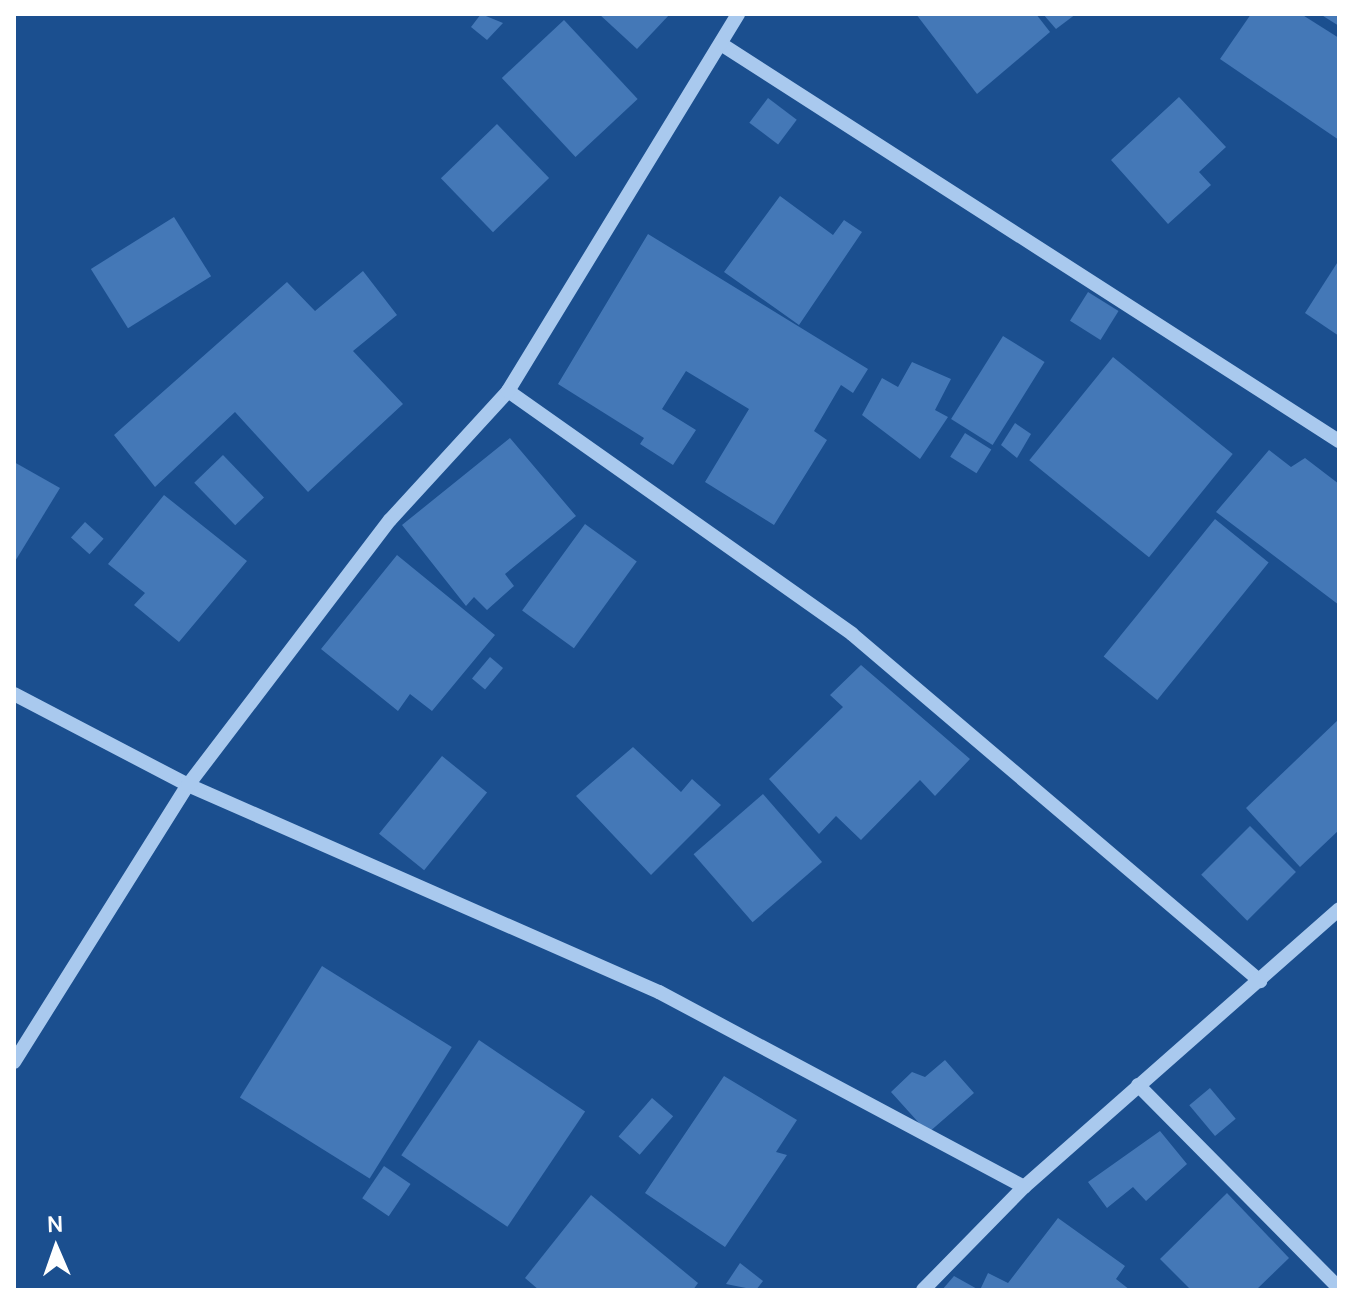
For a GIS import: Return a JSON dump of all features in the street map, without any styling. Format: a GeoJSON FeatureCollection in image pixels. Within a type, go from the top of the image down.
{"type":"FeatureCollection","features":[{"type":"Feature","properties":{"kind":"street"},"geometry":{"type":"LineString","coordinates":[[14,1062],[188,785],[390,520],[508,391],[738,14]]}},
{"type":"Feature","properties":{"kind":"street"},"geometry":{"type":"LineString","coordinates":[[721,44],[1339,441]]}},
{"type":"Feature","properties":{"kind":"street"},"geometry":{"type":"LineString","coordinates":[[508,391],[852,634],[1260,981]]}},
{"type":"Feature","properties":{"kind":"street"},"geometry":{"type":"LineString","coordinates":[[14,694],[188,785],[659,992],[1024,1187]]}},
{"type":"Feature","properties":{"kind":"street"},"geometry":{"type":"LineString","coordinates":[[923,1290],[1024,1187],[1339,909]]}},
{"type":"Feature","properties":{"kind":"street"},"geometry":{"type":"LineString","coordinates":[[1138,1085],[1339,1288]]}},
{"type":"Feature","properties":{"kind":"building"},"geometry":{"type":"Polygon","coordinates":[[[481,14],[503,23],[487,40],[471,27],[481,14]]]}},
{"type":"Feature","properties":{"kind":"building"},"geometry":{"type":"Polygon","coordinates":[[[599,14],[670,14],[637,49],[599,14]]]}},
{"type":"Feature","properties":{"kind":"building"},"geometry":{"type":"Polygon","coordinates":[[[916,14],[1036,14],[1050,32],[977,94],[916,14]]]}},
{"type":"Feature","properties":{"kind":"building"},"geometry":{"type":"Polygon","coordinates":[[[1043,14],[1076,14],[1056,29],[1043,14]]]}},
{"type":"Feature","properties":{"kind":"building"},"geometry":{"type":"Polygon","coordinates":[[[1251,14],[1301,14],[1339,38],[1339,140],[1220,59],[1251,14]]]}},
{"type":"Feature","properties":{"kind":"building"},"geometry":{"type":"Polygon","coordinates":[[[1320,14],[1339,14],[1339,26],[1320,14]]]}},
{"type":"Feature","properties":{"kind":"building"},"geometry":{"type":"Polygon","coordinates":[[[564,20],[638,99],[575,157],[502,78],[564,20]]]}},
{"type":"Feature","properties":{"kind":"building"},"geometry":{"type":"Polygon","coordinates":[[[1179,97],[1226,147],[1199,172],[1211,185],[1168,224],[1111,160],[1179,97]]]}},
{"type":"Feature","properties":{"kind":"building"},"geometry":{"type":"Polygon","coordinates":[[[768,98],[797,120],[778,144],[749,123],[768,98]]]}},
{"type":"Feature","properties":{"kind":"building"},"geometry":{"type":"Polygon","coordinates":[[[497,124],[549,178],[493,232],[441,178],[497,124]]]}},
{"type":"Feature","properties":{"kind":"building"},"geometry":{"type":"Polygon","coordinates":[[[780,196],[833,235],[844,220],[862,232],[799,325],[724,272],[780,196]]]}},
{"type":"Feature","properties":{"kind":"building"},"geometry":{"type":"Polygon","coordinates":[[[174,217],[211,276],[128,328],[91,269],[174,217]]]}},
{"type":"Feature","properties":{"kind":"building"},"geometry":{"type":"Polygon","coordinates":[[[648,234],[868,369],[853,393],[841,385],[814,431],[827,440],[774,525],[705,482],[749,409],[686,371],[662,409],[696,430],[673,465],[640,444],[644,438],[558,384],[648,234]]]}},
{"type":"Feature","properties":{"kind":"building"},"geometry":{"type":"Polygon","coordinates":[[[1339,260],[1339,336],[1305,313],[1339,260]]]}},
{"type":"Feature","properties":{"kind":"building"},"geometry":{"type":"Polygon","coordinates":[[[363,271],[397,315],[353,351],[403,404],[308,492],[235,412],[155,487],[114,435],[287,282],[315,311],[363,271]]]}},
{"type":"Feature","properties":{"kind":"building"},"geometry":{"type":"Polygon","coordinates":[[[1088,292],[1119,311],[1101,340],[1070,321],[1088,292]]]}},
{"type":"Feature","properties":{"kind":"building"},"geometry":{"type":"Polygon","coordinates":[[[1003,336],[1045,362],[993,445],[951,419],[1003,336]]]}},
{"type":"Feature","properties":{"kind":"building"},"geometry":{"type":"Polygon","coordinates":[[[1113,357],[1233,454],[1149,557],[1029,460],[1113,357]]]}},
{"type":"Feature","properties":{"kind":"building"},"geometry":{"type":"Polygon","coordinates":[[[912,362],[951,379],[935,410],[948,417],[920,459],[862,415],[882,378],[898,387],[912,362]]]}},
{"type":"Feature","properties":{"kind":"building"},"geometry":{"type":"Polygon","coordinates":[[[1015,423],[1031,434],[1017,458],[1001,445],[1015,423]]]}},
{"type":"Feature","properties":{"kind":"building"},"geometry":{"type":"Polygon","coordinates":[[[965,433],[991,449],[976,473],[950,457],[965,433]]]}},
{"type":"Feature","properties":{"kind":"building"},"geometry":{"type":"Polygon","coordinates":[[[510,438],[576,516],[505,574],[514,586],[487,610],[474,597],[466,606],[402,525],[510,438]]]}},
{"type":"Feature","properties":{"kind":"building"},"geometry":{"type":"Polygon","coordinates":[[[1269,450],[1291,467],[1305,458],[1339,484],[1339,605],[1216,512],[1269,450]]]}},
{"type":"Feature","properties":{"kind":"building"},"geometry":{"type":"Polygon","coordinates":[[[223,455],[264,497],[235,525],[194,483],[223,455]]]}},
{"type":"Feature","properties":{"kind":"building"},"geometry":{"type":"Polygon","coordinates":[[[14,462],[60,488],[14,563],[14,462]]]}},
{"type":"Feature","properties":{"kind":"building"},"geometry":{"type":"Polygon","coordinates":[[[164,495],[247,561],[179,642],[134,605],[145,593],[108,564],[164,495]]]}},
{"type":"Feature","properties":{"kind":"building"},"geometry":{"type":"Polygon","coordinates":[[[1215,519],[1269,562],[1157,700],[1104,657],[1215,519]]]}},
{"type":"Feature","properties":{"kind":"building"},"geometry":{"type":"Polygon","coordinates":[[[85,522],[104,539],[90,554],[71,538],[85,522]]]}},
{"type":"Feature","properties":{"kind":"building"},"geometry":{"type":"Polygon","coordinates":[[[585,524],[637,562],[574,648],[522,611],[585,524]]]}},
{"type":"Feature","properties":{"kind":"building"},"geometry":{"type":"Polygon","coordinates":[[[397,555],[495,635],[432,711],[410,694],[398,711],[321,649],[397,555]]]}},
{"type":"Feature","properties":{"kind":"building"},"geometry":{"type":"Polygon","coordinates":[[[490,657],[503,668],[485,689],[472,678],[490,657]]]}},
{"type":"Feature","properties":{"kind":"building"},"geometry":{"type":"Polygon","coordinates":[[[861,665],[970,759],[935,796],[920,780],[861,840],[836,816],[819,834],[769,779],[843,707],[830,695],[861,665]]]}},
{"type":"Feature","properties":{"kind":"building"},"geometry":{"type":"Polygon","coordinates":[[[1339,719],[1339,830],[1300,867],[1246,808],[1339,719]]]}},
{"type":"Feature","properties":{"kind":"building"},"geometry":{"type":"Polygon","coordinates":[[[633,747],[681,792],[692,779],[721,805],[651,875],[576,796],[633,747]]]}},
{"type":"Feature","properties":{"kind":"building"},"geometry":{"type":"Polygon","coordinates":[[[442,756],[487,793],[424,870],[379,834],[442,756]]]}},
{"type":"Feature","properties":{"kind":"building"},"geometry":{"type":"Polygon","coordinates":[[[763,794],[822,862],[753,922],[694,854],[763,794]]]}},
{"type":"Feature","properties":{"kind":"building"},"geometry":{"type":"Polygon","coordinates":[[[1250,826],[1296,872],[1247,921],[1201,875],[1250,826]]]}},
{"type":"Feature","properties":{"kind":"building"},"geometry":{"type":"Polygon","coordinates":[[[322,966],[452,1047],[370,1179],[240,1097],[322,966]]]}},
{"type":"Feature","properties":{"kind":"building"},"geometry":{"type":"Polygon","coordinates":[[[479,1040],[585,1112],[507,1227],[401,1155],[479,1040]]]}},
{"type":"Feature","properties":{"kind":"building"},"geometry":{"type":"Polygon","coordinates":[[[945,1060],[974,1093],[928,1133],[891,1092],[912,1072],[925,1077],[945,1060]]]}},
{"type":"Feature","properties":{"kind":"building"},"geometry":{"type":"Polygon","coordinates":[[[724,1076],[797,1120],[776,1152],[787,1155],[725,1247],[645,1193],[724,1076]]]}},
{"type":"Feature","properties":{"kind":"building"},"geometry":{"type":"Polygon","coordinates":[[[1210,1088],[1236,1119],[1215,1136],[1189,1105],[1210,1088]]]}},
{"type":"Feature","properties":{"kind":"building"},"geometry":{"type":"Polygon","coordinates":[[[652,1098],[673,1116],[640,1155],[619,1136],[652,1098]]]}},
{"type":"Feature","properties":{"kind":"building"},"geometry":{"type":"Polygon","coordinates":[[[1160,1131],[1187,1164],[1146,1201],[1133,1187],[1107,1208],[1088,1182],[1160,1131]]]}},
{"type":"Feature","properties":{"kind":"building"},"geometry":{"type":"Polygon","coordinates":[[[384,1166],[411,1184],[389,1216],[362,1198],[384,1166]]]}},
{"type":"Feature","properties":{"kind":"building"},"geometry":{"type":"Polygon","coordinates":[[[1227,1193],[1289,1258],[1256,1290],[1191,1290],[1160,1259],[1227,1193]]]}},
{"type":"Feature","properties":{"kind":"building"},"geometry":{"type":"Polygon","coordinates":[[[591,1195],[698,1283],[693,1290],[539,1290],[525,1278],[591,1195]]]}},
{"type":"Feature","properties":{"kind":"building"},"geometry":{"type":"Polygon","coordinates":[[[1058,1218],[1125,1266],[1116,1279],[1130,1290],[980,1290],[988,1273],[1008,1283],[1058,1218]]]}},
{"type":"Feature","properties":{"kind":"building"},"geometry":{"type":"Polygon","coordinates":[[[740,1263],[763,1281],[756,1290],[726,1284],[740,1263]]]}},
{"type":"Feature","properties":{"kind":"building"},"geometry":{"type":"Polygon","coordinates":[[[954,1276],[979,1290],[942,1290],[954,1276]]]}}]}
